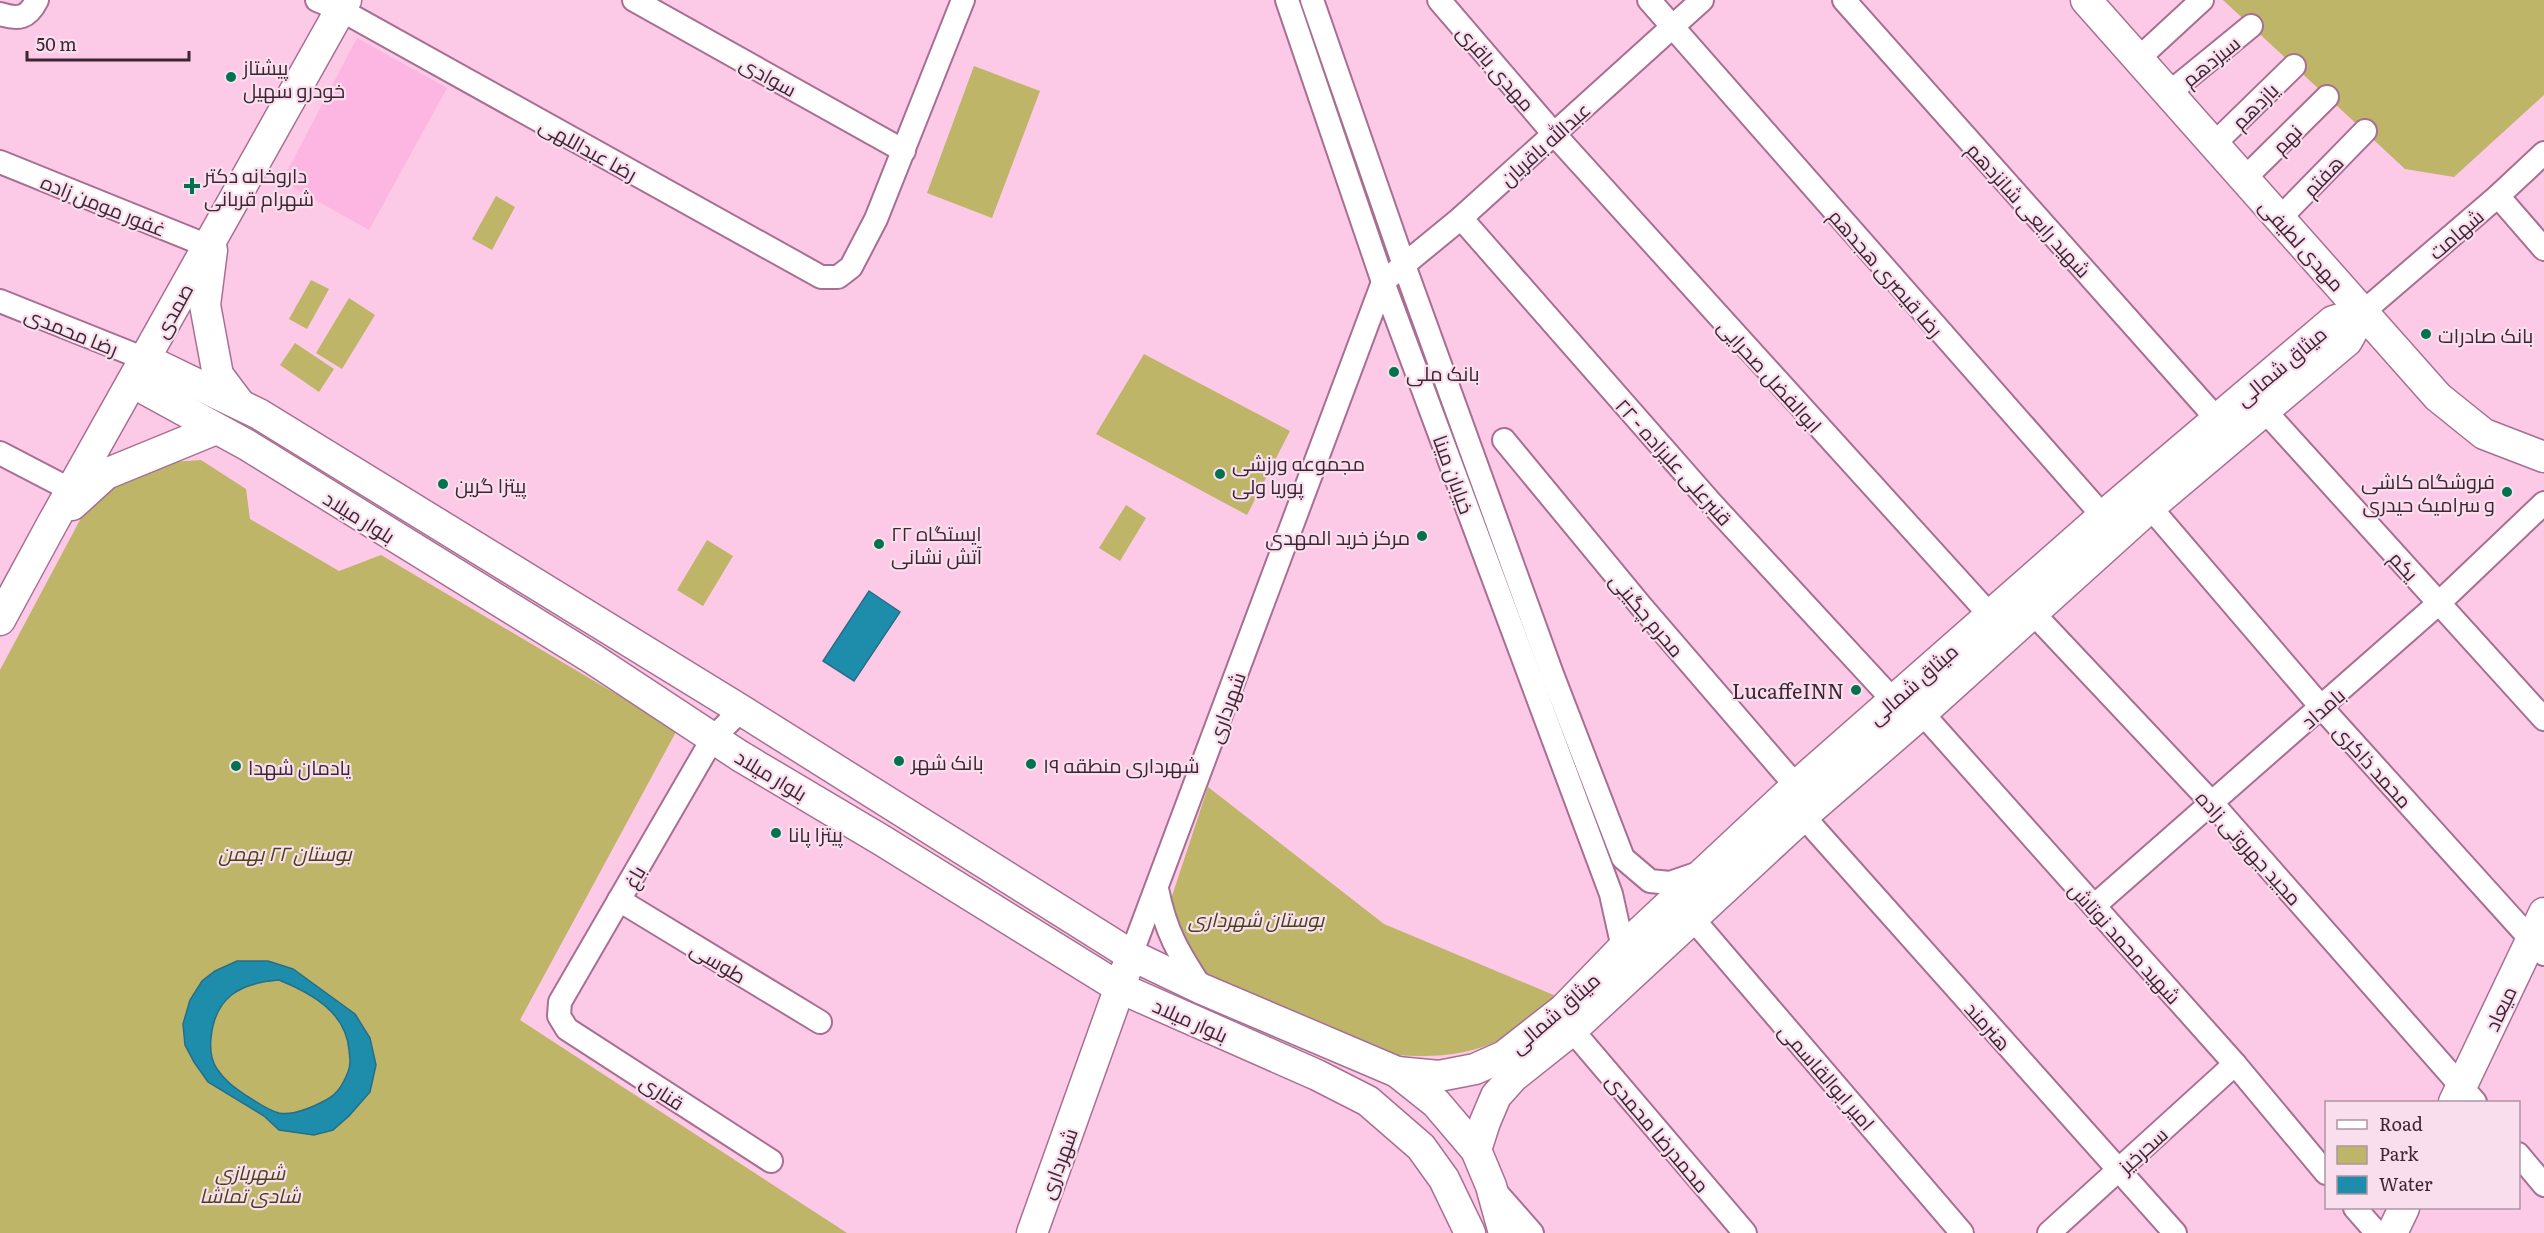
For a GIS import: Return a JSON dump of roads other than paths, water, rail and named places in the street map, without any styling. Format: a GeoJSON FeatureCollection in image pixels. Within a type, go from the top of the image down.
{"type":"FeatureCollection","features":[{"type":"Feature","properties":{"kind":"main road","name":"مهدی لطیفی"},"geometry":{"type":"LineString","coordinates":[[2086,0],[2438,397],[2484,434],[2544,457]]}},
{"type":"Feature","properties":{"kind":"main road","name":"صمدی"},"geometry":{"type":"LineString","coordinates":[[4,605],[211,241],[335,3]]}},
{"type":"Feature","properties":{"kind":"main road"},"geometry":{"type":"LineString","coordinates":[[211,241],[205,305],[218,375],[239,403]]}},
{"type":"Feature","properties":{"kind":"main road","name":"میثاق شمالی"},"geometry":{"type":"LineString","coordinates":[[1476,1150],[1496,1096],[1513,1077],[1572,1030],[1706,870],[1893,700],[2216,418],[2333,321],[2363,312]]}},
{"type":"Feature","properties":{"kind":"main road","name":"میثاق شمالی"},"geometry":{"type":"LineString","coordinates":[[1397,1072],[1439,1076],[1475,1069],[1504,1056],[1632,958],[1694,919],[1803,816],[1922,713],[2150,507],[2348,341],[2363,312]]}},
{"type":"Feature","properties":{"kind":"main road","name":"بلوار میلاد"},"geometry":{"type":"LineString","coordinates":[[138,370],[239,403],[741,710],[1131,956],[1202,989],[1397,1072]]}},
{"type":"Feature","properties":{"kind":"main road","name":"بلوار میلاد"},"geometry":{"type":"LineString","coordinates":[[138,370],[216,429],[593,659],[713,738],[1120,988],[1317,1075],[1368,1101],[1421,1147],[1444,1179],[1470,1233]]}},
{"type":"Feature","properties":{"kind":"main road"},"geometry":{"type":"LineString","coordinates":[[52,524],[106,474],[216,429]]}},
{"type":"Feature","properties":{"kind":"main road"},"geometry":{"type":"LineString","coordinates":[[527,619],[544,591]]}},
{"type":"Feature","properties":{"kind":"main road","name":"میعاد"},"geometry":{"type":"LineString","coordinates":[[2463,1097],[2538,946],[2544,913]]}},
{"type":"Feature","properties":{"kind":"main road","name":"شهرداری"},"geometry":{"type":"LineString","coordinates":[[1032,1233],[1131,956]]}},
{"type":"Feature","properties":{"kind":"main road"},"geometry":{"type":"LineString","coordinates":[[1397,1072],[1436,1103],[1476,1150],[1491,1186],[1504,1233]]}},
{"type":"Feature","properties":{"kind":"main road"},"geometry":{"type":"LineString","coordinates":[[2392,1233],[2404,1209]]}},
{"type":"Feature","properties":{"kind":"street"},"geometry":{"type":"LineString","coordinates":[[0,14],[13,19],[25,17],[31,12],[37,0]]}},
{"type":"Feature","properties":{"kind":"street","name":"سوادی"},"geometry":{"type":"LineString","coordinates":[[634,0],[904,151]]}},
{"type":"Feature","properties":{"kind":"street"},"geometry":{"type":"LineString","coordinates":[[904,151],[963,0]]}},
{"type":"Feature","properties":{"kind":"street","name":"خیابان مینا"},"geometry":{"type":"LineString","coordinates":[[1287,0],[1383,282],[1611,894],[1632,958]]}},
{"type":"Feature","properties":{"kind":"street","name":"خیابان مینا"},"geometry":{"type":"LineString","coordinates":[[1312,0],[1404,265],[1552,674],[1623,858],[1650,881],[1670,882],[1706,870]]}},
{"type":"Feature","properties":{"kind":"street","name":"مهدی باقری"},"geometry":{"type":"LineString","coordinates":[[1440,0],[1554,134]]}},
{"type":"Feature","properties":{"kind":"street","name":"رضا قیصری هجدهم"},"geometry":{"type":"LineString","coordinates":[[1649,0],[2103,516]]}},
{"type":"Feature","properties":{"kind":"street","name":"عبدالله باقریان"},"geometry":{"type":"LineString","coordinates":[[1383,282],[1461,218],[1702,0]]}},
{"type":"Feature","properties":{"kind":"street","name":"شهید رابعی شانزدهم"},"geometry":{"type":"LineString","coordinates":[[1844,0],[2216,418]]}},
{"type":"Feature","properties":{"kind":"street"},"geometry":{"type":"LineString","coordinates":[[2138,59],[2202,0]]}},
{"type":"Feature","properties":{"kind":"street","name":"رضا عبداللهی"},"geometry":{"type":"LineString","coordinates":[[335,3],[821,277],[838,277],[851,267],[876,219],[904,151]]}},
{"type":"Feature","properties":{"kind":"street","name":"سیزدهم"},"geometry":{"type":"LineString","coordinates":[[2169,93],[2251,26]]}},
{"type":"Feature","properties":{"kind":"street","name":"یازدهم"},"geometry":{"type":"LineString","coordinates":[[2214,144],[2294,66]]}},
{"type":"Feature","properties":{"kind":"street","name":"نهم"},"geometry":{"type":"LineString","coordinates":[[2245,178],[2327,97]]}},
{"type":"Feature","properties":{"kind":"street","name":"هفتم"},"geometry":{"type":"LineString","coordinates":[[2280,218],[2365,131]]}},
{"type":"Feature","properties":{"kind":"street","name":"ابوالفضل صحرایی"},"geometry":{"type":"LineString","coordinates":[[1554,134],[1990,615]]}},
{"type":"Feature","properties":{"kind":"street","name":"شهامت"},"geometry":{"type":"LineString","coordinates":[[2363,312],[2498,196],[2544,153]]}},
{"type":"Feature","properties":{"kind":"street","name":"غفور مومن زاده"},"geometry":{"type":"LineString","coordinates":[[0,162],[211,241]]}},
{"type":"Feature","properties":{"kind":"street"},"geometry":{"type":"LineString","coordinates":[[2498,196],[2544,249]]}},
{"type":"Feature","properties":{"kind":"street","name":"قنبرعلی علیزاده - ۲۲"},"geometry":{"type":"LineString","coordinates":[[1461,218],[1712,504],[1893,700]]}},
{"type":"Feature","properties":{"kind":"street","name":"شهرداری"},"geometry":{"type":"LineString","coordinates":[[1131,956],[1383,282]]}},
{"type":"Feature","properties":{"kind":"street","name":"رضا محمدی"},"geometry":{"type":"LineString","coordinates":[[0,301],[138,370]]}},
{"type":"Feature","properties":{"kind":"street","name":"یکم"},"geometry":{"type":"LineString","coordinates":[[2265,411],[2544,719]]}},
{"type":"Feature","properties":{"kind":"street","name":"محرم چگینی"},"geometry":{"type":"LineString","coordinates":[[1504,440],[1641,606],[1796,786]]}},
{"type":"Feature","properties":{"kind":"street"},"geometry":{"type":"LineString","coordinates":[[0,453],[71,490]]}},
{"type":"Feature","properties":{"kind":"street","name":"بامداد"},"geometry":{"type":"LineString","coordinates":[[2094,906],[2322,708],[2439,603],[2544,503]]}},
{"type":"Feature","properties":{"kind":"street","name":"محمد ذاکری"},"geometry":{"type":"LineString","coordinates":[[2150,507],[2322,708],[2538,946]]}},
{"type":"Feature","properties":{"kind":"street","name":"مجید جهروتی زاده"},"geometry":{"type":"LineString","coordinates":[[2032,612],[2212,803],[2463,1097]]}},
{"type":"Feature","properties":{"kind":"street","name":"باغ"},"geometry":{"type":"LineString","coordinates":[[559,1016],[560,1002],[713,738],[741,710]]}},
{"type":"Feature","properties":{"kind":"street","name":"شهید محمد نوتاش"},"geometry":{"type":"LineString","coordinates":[[1922,713],[2235,1064],[2325,1172]]}},
{"type":"Feature","properties":{"kind":"street","name":"هنرمند"},"geometry":{"type":"LineString","coordinates":[[1803,816],[2175,1233]]}},
{"type":"Feature","properties":{"kind":"street"},"geometry":{"type":"LineString","coordinates":[[1157,889],[1162,915],[1172,942],[1202,989]]}},
{"type":"Feature","properties":{"kind":"street","name":"طوسی"},"geometry":{"type":"LineString","coordinates":[[619,900],[820,1022]]}},
{"type":"Feature","properties":{"kind":"street","name":"امیر ابوالقاسمی"},"geometry":{"type":"LineString","coordinates":[[1694,919],[1962,1233]]}},
{"type":"Feature","properties":{"kind":"street","name":"قناری"},"geometry":{"type":"LineString","coordinates":[[559,1016],[567,1029],[771,1161]]}},
{"type":"Feature","properties":{"kind":"street","name":"محمدرضا محمدی"},"geometry":{"type":"LineString","coordinates":[[1572,1030],[1745,1233]]}},
{"type":"Feature","properties":{"kind":"street","name":"سحرخیز"},"geometry":{"type":"LineString","coordinates":[[2049,1233],[2235,1064]]}},
{"type":"Feature","properties":{"kind":"street"},"geometry":{"type":"LineString","coordinates":[[2520,1156],[2544,1185]]}},
{"type":"Feature","properties":{"kind":"street"},"geometry":{"type":"LineString","coordinates":[[1491,1186],[1532,1233]]}},
{"type":"Feature","properties":{"kind":"street"},"geometry":{"type":"LineString","coordinates":[[2356,1209],[2377,1233]]}},
{"type":"Feature","properties":{"kind":"water"},"geometry":{"type":"Polygon","coordinates":[[[869,591],[900,612],[854,681],[823,661],[869,591]]]}},
{"type":"Feature","properties":{"kind":"water"},"geometry":{"type":"Polygon","coordinates":[[[237,961],[268,961],[293,969],[355,1014],[370,1038],[376,1065],[370,1092],[333,1130],[314,1135],[279,1130],[264,1116],[208,1082],[185,1045],[183,1024],[190,1000],[202,981],[215,971],[237,961]],[[279,980],[241,989],[224,1002],[213,1024],[211,1054],[217,1069],[238,1090],[262,1106],[285,1114],[303,1110],[330,1098],[342,1085],[350,1064],[346,1037],[334,1015],[303,991],[279,980]]]}},
{"type":"Feature","properties":{"kind":"place","name":"پیشتاز خودرو سهیل"},"geometry":{"type":"Point","coordinates":[231,77]}},
{"type":"Feature","properties":{"kind":"place","name":"داروخانه دکتر شهرام قربانی"},"geometry":{"type":"Point","coordinates":[192,186]}},
{"type":"Feature","properties":{"kind":"place","name":"بانک صادرات"},"geometry":{"type":"Point","coordinates":[2426,334]}},
{"type":"Feature","properties":{"kind":"place","name":"بانک ملی"},"geometry":{"type":"Point","coordinates":[1394,372]}},
{"type":"Feature","properties":{"kind":"place","name":"مجموعه ورزشی پوریا ولی"},"geometry":{"type":"Point","coordinates":[1220,474]}},
{"type":"Feature","properties":{"kind":"place","name":"پیتزا گرین"},"geometry":{"type":"Point","coordinates":[443,484]}},
{"type":"Feature","properties":{"kind":"place","name":"فروشگاه کاشی و سرامیک حیدری"},"geometry":{"type":"Point","coordinates":[2507,492]}},
{"type":"Feature","properties":{"kind":"place","name":"مرکز خرید المهدی"},"geometry":{"type":"Point","coordinates":[1422,536]}},
{"type":"Feature","properties":{"kind":"place","name":"ایستگاه ۲۲ آتش نشانی"},"geometry":{"type":"Point","coordinates":[879,544]}},
{"type":"Feature","properties":{"kind":"place","name":"LucaffeINN"},"geometry":{"type":"Point","coordinates":[1856,690]}},
{"type":"Feature","properties":{"kind":"place","name":"بانک شهر"},"geometry":{"type":"Point","coordinates":[899,761]}},
{"type":"Feature","properties":{"kind":"place","name":"شهرداری منطقه ۱۹"},"geometry":{"type":"Point","coordinates":[1031,764]}},
{"type":"Feature","properties":{"kind":"place","name":"یادمان شهدا"},"geometry":{"type":"Point","coordinates":[236,766]}},
{"type":"Feature","properties":{"kind":"place","name":"پیتزا پانا"},"geometry":{"type":"Point","coordinates":[776,833]}},
{"type":"Feature","properties":{"kind":"park label","name":"بوستان ۲۲ بهمن"},"geometry":{"type":"Point","coordinates":[285,852]}},
{"type":"Feature","properties":{"kind":"park label","name":"بوستان شهرداری"},"geometry":{"type":"Point","coordinates":[1256,918]}},
{"type":"Feature","properties":{"kind":"park label","name":"شهربازی شادی تماشا"},"geometry":{"type":"Point","coordinates":[250,1182]}}]}
